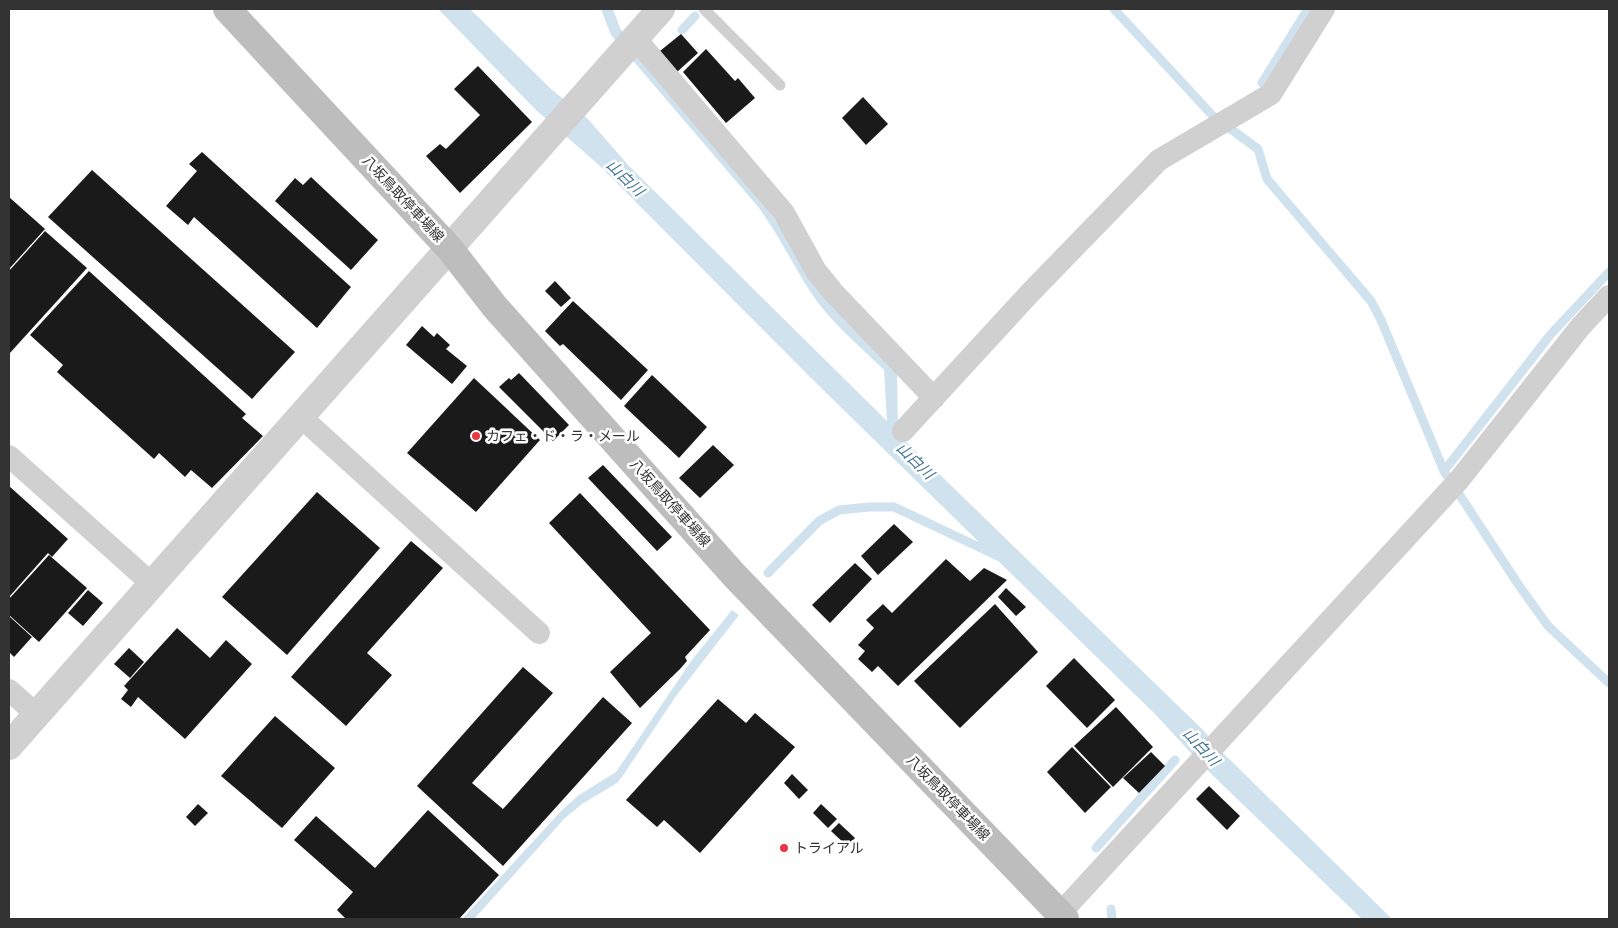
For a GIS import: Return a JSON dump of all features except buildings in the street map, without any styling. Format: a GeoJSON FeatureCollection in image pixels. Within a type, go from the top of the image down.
{"type":"FeatureCollection","features":[{"type":"Feature","properties":{"kind":"main road","name":"八坂鳥取停車場線"},"geometry":{"type":"LineString","coordinates":[[227,9],[450,249],[495,307],[734,576],[1060,917]]}},
{"type":"Feature","properties":{"kind":"street"},"geometry":{"type":"LineString","coordinates":[[9,746],[661,9]]}},
{"type":"Feature","properties":{"kind":"street"},"geometry":{"type":"LineString","coordinates":[[903,431],[1030,294],[1160,160],[1271,94],[1324,9]]}},
{"type":"Feature","properties":{"kind":"street"},"geometry":{"type":"LineString","coordinates":[[635,38],[784,213],[816,271],[833,292],[934,398]]}},
{"type":"Feature","properties":{"kind":"street"},"geometry":{"type":"LineString","coordinates":[[1060,917],[1459,480],[1581,326],[1609,296]]}},
{"type":"Feature","properties":{"kind":"street"},"geometry":{"type":"LineString","coordinates":[[301,417],[539,633]]}},
{"type":"Feature","properties":{"kind":"street"},"geometry":{"type":"LineString","coordinates":[[9,456],[152,584]]}},
{"type":"Feature","properties":{"kind":"street"},"geometry":{"type":"LineString","coordinates":[[9,690],[37,715]]}},
{"type":"Feature","properties":{"kind":"lane"},"geometry":{"type":"LineString","coordinates":[[704,9],[780,85]]}},
{"type":"Feature","properties":{"kind":"water","name":"山白川"},"geometry":{"type":"Polygon","coordinates":[[[438,9],[470,9],[551,89],[588,119],[629,166],[887,421],[884,370],[823,310],[808,289],[759,208],[611,35],[601,9],[613,9],[620,28],[640,55],[897,369],[898,434],[1204,731],[1219,749],[1392,919],[1362,919],[1203,766],[1156,715],[811,378],[600,166],[536,110],[438,9]]]}},
{"type":"Feature","properties":{"kind":"water"},"geometry":{"type":"Polygon","coordinates":[[[732,610],[739,615],[676,696],[617,783],[582,804],[565,818],[474,919],[462,919],[562,810],[579,795],[616,772],[692,660],[732,610]]]}},
{"type":"Feature","properties":{"kind":"waterway"},"geometry":{"type":"LineString","coordinates":[[1114,9],[1213,116],[1258,149],[1267,179],[1371,301],[1381,320],[1444,471],[1518,584],[1548,626],[1609,683]]}},
{"type":"Feature","properties":{"kind":"waterway"},"geometry":{"type":"LineString","coordinates":[[1262,83],[1308,9]]}},
{"type":"Feature","properties":{"kind":"waterway"},"geometry":{"type":"LineString","coordinates":[[682,30],[695,16]]}},
{"type":"Feature","properties":{"kind":"waterway"},"geometry":{"type":"LineString","coordinates":[[1444,471],[1551,334],[1609,272]]}},
{"type":"Feature","properties":{"kind":"waterway"},"geometry":{"type":"LineString","coordinates":[[768,573],[819,521],[839,510],[869,507],[894,507],[1002,558]]}},
{"type":"Feature","properties":{"kind":"waterway"},"geometry":{"type":"LineString","coordinates":[[1096,848],[1175,760]]}},
{"type":"Feature","properties":{"kind":"waterway"},"geometry":{"type":"LineString","coordinates":[[1111,909],[1112,919]]}},
{"type":"Feature","properties":{"kind":"place","name":"カフェ・ド・ラ・メール"},"geometry":{"type":"Point","coordinates":[476,436]}},
{"type":"Feature","properties":{"kind":"place","name":"トライアル"},"geometry":{"type":"Point","coordinates":[784,848]}}]}
